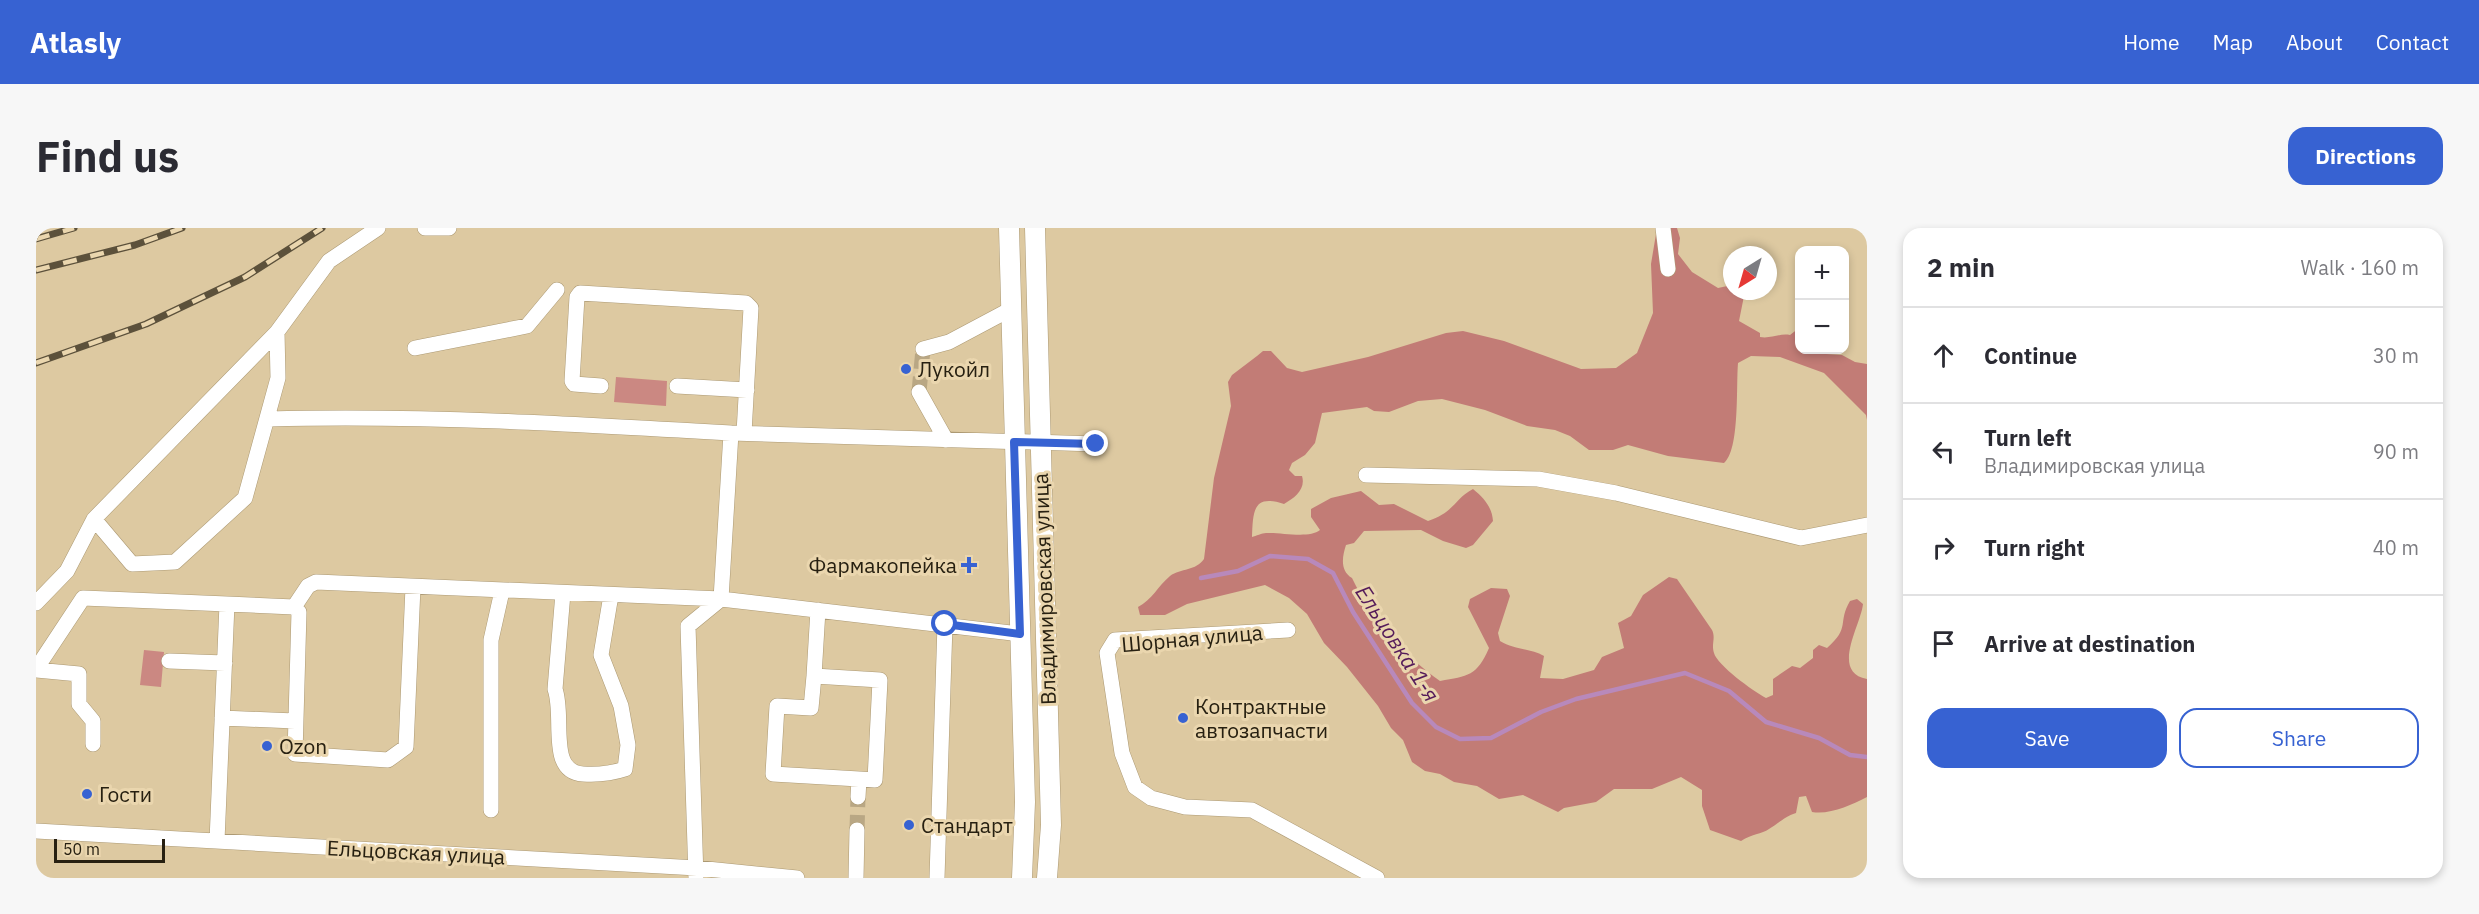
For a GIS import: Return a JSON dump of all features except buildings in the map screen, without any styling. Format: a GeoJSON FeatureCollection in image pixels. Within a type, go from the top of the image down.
{"type":"FeatureCollection","features":[{"type":"Feature","properties":{"kind":"main road","name":"Владимировская улица"},"geometry":{"type":"LineString","coordinates":[[1009,228],[1025,802],[1022,878]]}},
{"type":"Feature","properties":{"kind":"main road","name":"Владимировская улица"},"geometry":{"type":"LineString","coordinates":[[1035,228],[1050,814],[1047,878]]}},
{"type":"Feature","properties":{"kind":"street"},"geometry":{"type":"LineString","coordinates":[[36,603],[67,571],[94,519],[277,332],[329,261],[378,228]]}},
{"type":"Feature","properties":{"kind":"street"},"geometry":{"type":"LineString","coordinates":[[425,228],[449,228]]}},
{"type":"Feature","properties":{"kind":"street"},"geometry":{"type":"LineString","coordinates":[[1662,228],[1668,269]]}},
{"type":"Feature","properties":{"kind":"street"},"geometry":{"type":"LineString","coordinates":[[415,348],[527,326],[557,290]]}},
{"type":"Feature","properties":{"kind":"street"},"geometry":{"type":"LineString","coordinates":[[601,386],[572,383],[577,297],[580,293],[746,303],[751,308],[747,390],[737,433],[721,599],[688,626],[697,873]]}},
{"type":"Feature","properties":{"kind":"street"},"geometry":{"type":"LineString","coordinates":[[923,349],[949,342],[1011,309]]}},
{"type":"Feature","properties":{"kind":"street"},"geometry":{"type":"LineString","coordinates":[[94,519],[132,564],[175,562],[245,498],[269,419],[278,378],[277,332]]}},
{"type":"Feature","properties":{"kind":"street"},"geometry":{"type":"LineString","coordinates":[[677,386],[747,390]]}},
{"type":"Feature","properties":{"kind":"street"},"geometry":{"type":"LineString","coordinates":[[919,392],[946,440]]}},
{"type":"Feature","properties":{"kind":"street"},"geometry":{"type":"LineString","coordinates":[[269,419],[365,416],[508,420],[737,433],[1096,444]]}},
{"type":"Feature","properties":{"kind":"street"},"geometry":{"type":"LineString","coordinates":[[1366,475],[1538,479],[1617,493],[1801,538],[1867,525]]}},
{"type":"Feature","properties":{"kind":"street"},"geometry":{"type":"LineString","coordinates":[[294,607],[311,582],[721,599],[1020,634]]}},
{"type":"Feature","properties":{"kind":"street"},"geometry":{"type":"LineString","coordinates":[[93,744],[93,721],[80,704],[79,674],[36,670],[83,598],[294,607],[300,612],[293,751],[298,756],[388,760],[404,751],[413,586]]}},
{"type":"Feature","properties":{"kind":"street"},"geometry":{"type":"LineString","coordinates":[[491,810],[491,640],[502,591]]}},
{"type":"Feature","properties":{"kind":"street"},"geometry":{"type":"LineString","coordinates":[[563,593],[555,689],[560,703],[560,750],[563,765],[574,774],[606,776],[625,769],[628,745],[621,706],[601,655],[611,595]]}},
{"type":"Feature","properties":{"kind":"street"},"geometry":{"type":"LineString","coordinates":[[217,841],[227,604]]}},
{"type":"Feature","properties":{"kind":"street"},"geometry":{"type":"LineString","coordinates":[[814,676],[880,680],[875,780],[772,774],[777,706],[811,708],[818,610]]}},
{"type":"Feature","properties":{"kind":"street"},"geometry":{"type":"LineString","coordinates":[[937,878],[945,624]]}},
{"type":"Feature","properties":{"kind":"street","name":"Шорная улица"},"geometry":{"type":"LineString","coordinates":[[1288,630],[1114,640],[1107,653],[1122,753],[1135,787],[1151,798],[1185,807],[1252,810],[1377,878]]}},
{"type":"Feature","properties":{"kind":"street"},"geometry":{"type":"LineString","coordinates":[[169,660],[225,663]]}},
{"type":"Feature","properties":{"kind":"street"},"geometry":{"type":"LineString","coordinates":[[222,718],[295,721]]}},
{"type":"Feature","properties":{"kind":"street"},"geometry":{"type":"LineString","coordinates":[[858,797],[859,779]]}},
{"type":"Feature","properties":{"kind":"street"},"geometry":{"type":"LineString","coordinates":[[856,878],[857,830]]}},
{"type":"Feature","properties":{"kind":"street","name":"Ельцовская улица"},"geometry":{"type":"LineString","coordinates":[[36,831],[796,878]]}},
{"type":"Feature","properties":{"kind":"shaded area"},"geometry":{"type":"Polygon","coordinates":[[[1657,228],[1677,228],[1680,238],[1678,254],[1692,272],[1718,288],[1723,287],[1723,300],[1743,300],[1739,321],[1760,333],[1760,337],[1790,335],[1795,331],[1795,354],[1842,355],[1855,362],[1867,364],[1867,420],[1866,415],[1824,373],[1780,357],[1751,356],[1738,363],[1735,432],[1733,445],[1724,463],[1668,456],[1628,445],[1613,450],[1589,450],[1570,436],[1555,430],[1527,426],[1485,410],[1442,399],[1418,401],[1389,412],[1374,411],[1367,407],[1322,413],[1315,443],[1305,455],[1292,463],[1289,470],[1295,476],[1302,476],[1301,489],[1296,496],[1284,504],[1274,501],[1261,503],[1254,512],[1252,537],[1266,533],[1302,535],[1315,533],[1320,530],[1311,517],[1311,509],[1331,498],[1361,491],[1379,505],[1394,504],[1428,521],[1444,514],[1473,489],[1487,503],[1493,521],[1473,545],[1466,548],[1443,541],[1421,530],[1364,531],[1354,543],[1346,545],[1344,554],[1345,572],[1352,578],[1379,622],[1413,660],[1440,681],[1465,676],[1476,669],[1485,657],[1489,648],[1468,607],[1470,599],[1491,588],[1507,589],[1510,596],[1498,633],[1500,641],[1544,656],[1540,678],[1563,679],[1594,670],[1602,657],[1624,648],[1618,623],[1631,616],[1643,595],[1669,577],[1677,579],[1712,630],[1713,650],[1717,658],[1736,677],[1766,698],[1773,695],[1773,679],[1792,666],[1800,668],[1813,658],[1813,650],[1819,645],[1827,648],[1834,641],[1841,630],[1846,608],[1850,601],[1857,599],[1863,604],[1849,658],[1850,667],[1856,675],[1867,679],[1867,797],[1840,809],[1819,813],[1812,812],[1806,796],[1799,797],[1796,813],[1766,831],[1741,841],[1710,830],[1702,806],[1702,790],[1681,777],[1652,789],[1614,789],[1596,802],[1564,808],[1558,812],[1523,795],[1499,799],[1477,786],[1454,782],[1440,774],[1425,771],[1412,762],[1403,740],[1391,728],[1378,706],[1347,667],[1324,643],[1307,614],[1289,598],[1265,585],[1187,604],[1165,615],[1140,615],[1138,607],[1147,601],[1170,576],[1197,566],[1204,559],[1214,478],[1231,406],[1228,382],[1232,375],[1263,351],[1271,351],[1287,368],[1302,372],[1368,357],[1446,333],[1463,331],[1504,341],[1581,369],[1616,368],[1637,353],[1653,313],[1651,264],[1657,228]]]}},
{"type":"Feature","properties":{"kind":"shaded area"},"geometry":{"type":"Polygon","coordinates":[[[616,377],[667,381],[666,406],[614,402],[616,377]]]}},
{"type":"Feature","properties":{"kind":"shaded area"},"geometry":{"type":"Polygon","coordinates":[[[144,650],[164,652],[161,687],[140,685],[144,650]]]}},
{"type":"Feature","properties":{"kind":"waterway","name":"Ельцовка 1-я"},"geometry":{"type":"LineString","coordinates":[[1201,578],[1238,571],[1270,556],[1308,559],[1333,573],[1353,612],[1412,703],[1436,727],[1460,739],[1491,738],[1541,712],[1576,699],[1685,673],[1729,691],[1766,722],[1819,738],[1850,755],[1867,757]]}},
{"type":"Feature","properties":{"kind":"tunnel"},"geometry":{"type":"LineString","coordinates":[[919,392],[923,349]]}},
{"type":"Feature","properties":{"kind":"tunnel"},"geometry":{"type":"LineString","coordinates":[[857,830],[858,797]]}},
{"type":"Feature","properties":{"kind":"railway"},"geometry":{"type":"LineString","coordinates":[[36,239],[74,228]]}},
{"type":"Feature","properties":{"kind":"railway"},"geometry":{"type":"LineString","coordinates":[[36,270],[135,245],[182,228]]}},
{"type":"Feature","properties":{"kind":"railway"},"geometry":{"type":"LineString","coordinates":[[36,363],[146,324],[245,277],[322,228]]}},
{"type":"Feature","properties":{"kind":"place","name":"Лукойл"},"geometry":{"type":"Point","coordinates":[906,369]}},
{"type":"Feature","properties":{"kind":"place","name":"Фармакопейка"},"geometry":{"type":"Point","coordinates":[969,565]}},
{"type":"Feature","properties":{"kind":"place","name":"Контрактные автозапчасти"},"geometry":{"type":"Point","coordinates":[1183,718]}},
{"type":"Feature","properties":{"kind":"place","name":"Ozon"},"geometry":{"type":"Point","coordinates":[267,746]}},
{"type":"Feature","properties":{"kind":"place","name":"Гости"},"geometry":{"type":"Point","coordinates":[87,794]}},
{"type":"Feature","properties":{"kind":"place","name":"Стандарт"},"geometry":{"type":"Point","coordinates":[909,825]}},
{"type":"Feature","properties":{"kind":"route"},"geometry":{"type":"LineString","coordinates":[[945,624],[1020,634],[1014,442],[1096,444]]}}]}
